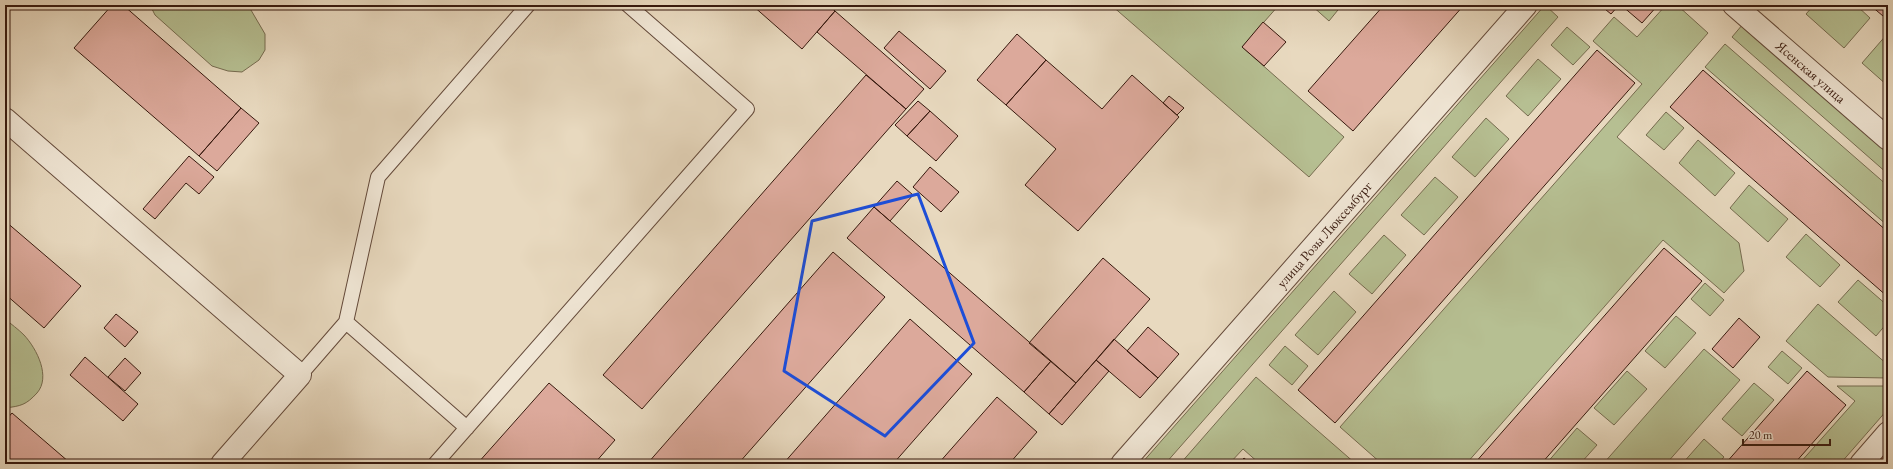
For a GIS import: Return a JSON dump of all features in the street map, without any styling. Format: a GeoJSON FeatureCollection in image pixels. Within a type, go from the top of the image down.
{"type":"FeatureCollection","features":[{"type":"Feature","properties":{"kind":"street","name":"улица Розы Люксембург"},"geometry":{"type":"LineString","coordinates":[[1122,464],[1526,5]]}},
{"type":"Feature","properties":{"kind":"street","name":"Ясенская улица"},"geometry":{"type":"LineString","coordinates":[[1734,5],[1888,139]]}},
{"type":"Feature","properties":{"kind":"street"},"geometry":{"type":"LineString","coordinates":[[5,119],[300,375],[222,464]]}},
{"type":"Feature","properties":{"kind":"street"},"geometry":{"type":"LineString","coordinates":[[1861,464],[1888,434]]}},
{"type":"Feature","properties":{"kind":"lane"},"geometry":{"type":"LineString","coordinates":[[300,375],[346,322],[378,177],[528,5]]}},
{"type":"Feature","properties":{"kind":"lane"},"geometry":{"type":"LineString","coordinates":[[435,464],[747,109],[628,5]]}},
{"type":"Feature","properties":{"kind":"lane"},"geometry":{"type":"LineString","coordinates":[[346,322],[467,428]]}},
{"type":"Feature","properties":{"kind":"highlighted area"},"geometry":{"type":"Polygon","coordinates":[[[918,194],[974,343],[885,436],[784,371],[812,221],[918,194]]]}},
{"type":"Feature","properties":{"kind":"green space"},"geometry":{"type":"Polygon","coordinates":[[[150,5],[248,5],[265,34],[265,50],[259,60],[242,72],[228,71],[212,66],[155,15],[150,5]]]}},
{"type":"Feature","properties":{"kind":"green space"},"geometry":{"type":"Polygon","coordinates":[[[1111,5],[1279,5],[1242,47],[1344,137],[1309,177],[1111,5]]]}},
{"type":"Feature","properties":{"kind":"green space"},"geometry":{"type":"Polygon","coordinates":[[[1311,5],[1342,5],[1329,21],[1311,5]]]}},
{"type":"Feature","properties":{"kind":"green space"},"geometry":{"type":"Polygon","coordinates":[[[1545,5],[1558,17],[1165,464],[1141,464],[1545,5]]]}},
{"type":"Feature","properties":{"kind":"green space"},"geometry":{"type":"Polygon","coordinates":[[[1666,5],[1677,5],[1708,33],[1617,137],[1739,243],[1744,271],[1724,293],[1663,240],[1466,464],[1382,464],[1340,427],[1642,84],[1593,41],[1614,17],[1637,37],[1666,5]]]}},
{"type":"Feature","properties":{"kind":"green space"},"geometry":{"type":"Polygon","coordinates":[[[1814,5],[1856,5],[1870,18],[1844,48],[1806,14],[1814,5]]]}},
{"type":"Feature","properties":{"kind":"green space"},"geometry":{"type":"Polygon","coordinates":[[[1743,24],[1888,151],[1888,174],[1732,37],[1743,24]]]}},
{"type":"Feature","properties":{"kind":"green space"},"geometry":{"type":"Polygon","coordinates":[[[1567,27],[1590,47],[1573,65],[1551,45],[1567,27]]]}},
{"type":"Feature","properties":{"kind":"green space"},"geometry":{"type":"Polygon","coordinates":[[[1888,33],[1888,86],[1862,63],[1888,33]]]}},
{"type":"Feature","properties":{"kind":"green space"},"geometry":{"type":"Polygon","coordinates":[[[1725,44],[1888,186],[1888,226],[1705,67],[1725,44]]]}},
{"type":"Feature","properties":{"kind":"green space"},"geometry":{"type":"Polygon","coordinates":[[[1538,59],[1561,79],[1528,116],[1506,96],[1538,59]]]}},
{"type":"Feature","properties":{"kind":"green space"},"geometry":{"type":"Polygon","coordinates":[[[1666,112],[1684,128],[1664,150],[1646,135],[1666,112]]]}},
{"type":"Feature","properties":{"kind":"green space"},"geometry":{"type":"Polygon","coordinates":[[[1486,118],[1509,139],[1475,177],[1452,157],[1486,118]]]}},
{"type":"Feature","properties":{"kind":"green space"},"geometry":{"type":"Polygon","coordinates":[[[1698,140],[1735,173],[1715,196],[1679,163],[1698,140]]]}},
{"type":"Feature","properties":{"kind":"green space"},"geometry":{"type":"Polygon","coordinates":[[[1435,177],[1458,197],[1424,235],[1401,215],[1435,177]]]}},
{"type":"Feature","properties":{"kind":"green space"},"geometry":{"type":"Polygon","coordinates":[[[1749,185],[1788,219],[1768,242],[1730,208],[1749,185]]]}},
{"type":"Feature","properties":{"kind":"green space"},"geometry":{"type":"Polygon","coordinates":[[[1806,234],[1840,265],[1820,287],[1786,257],[1806,234]]]}},
{"type":"Feature","properties":{"kind":"green space"},"geometry":{"type":"Polygon","coordinates":[[[1384,235],[1406,255],[1372,294],[1349,274],[1384,235]]]}},
{"type":"Feature","properties":{"kind":"green space"},"geometry":{"type":"Polygon","coordinates":[[[1858,280],[1888,306],[1888,322],[1876,336],[1838,302],[1858,280]]]}},
{"type":"Feature","properties":{"kind":"green space"},"geometry":{"type":"Polygon","coordinates":[[[1705,283],[1724,300],[1710,316],[1691,299],[1705,283]]]}},
{"type":"Feature","properties":{"kind":"green space"},"geometry":{"type":"Polygon","coordinates":[[[1334,291],[1356,312],[1318,355],[1295,335],[1334,291]]]}},
{"type":"Feature","properties":{"kind":"green space"},"geometry":{"type":"Polygon","coordinates":[[[1818,304],[1888,365],[1888,378],[1828,377],[1786,341],[1818,304]]]}},
{"type":"Feature","properties":{"kind":"green space"},"geometry":{"type":"Polygon","coordinates":[[[1676,316],[1696,333],[1665,368],[1645,351],[1676,316]]]}},
{"type":"Feature","properties":{"kind":"green space"},"geometry":{"type":"Polygon","coordinates":[[[5,319],[24,335],[38,355],[41,363],[43,379],[37,393],[30,400],[19,406],[5,408],[5,319]]]}},
{"type":"Feature","properties":{"kind":"green space"},"geometry":{"type":"Polygon","coordinates":[[[1285,346],[1308,366],[1292,385],[1269,365],[1285,346]]]}},
{"type":"Feature","properties":{"kind":"green space"},"geometry":{"type":"Polygon","coordinates":[[[1704,349],[1740,380],[1666,464],[1603,464],[1704,349]]]}},
{"type":"Feature","properties":{"kind":"green space"},"geometry":{"type":"Polygon","coordinates":[[[1782,351],[1802,368],[1788,384],[1768,367],[1782,351]]]}},
{"type":"Feature","properties":{"kind":"green space"},"geometry":{"type":"Polygon","coordinates":[[[1627,371],[1647,389],[1614,425],[1594,408],[1627,371]]]}},
{"type":"Feature","properties":{"kind":"green space"},"geometry":{"type":"Polygon","coordinates":[[[1256,377],[1356,464],[1260,464],[1243,449],[1229,464],[1180,464],[1256,377]]]}},
{"type":"Feature","properties":{"kind":"green space"},"geometry":{"type":"Polygon","coordinates":[[[1754,383],[1774,400],[1742,436],[1722,419],[1754,383]]]}},
{"type":"Feature","properties":{"kind":"green space"},"geometry":{"type":"Polygon","coordinates":[[[1837,386],[1888,386],[1888,409],[1840,464],[1799,464],[1855,401],[1837,386]]]}},
{"type":"Feature","properties":{"kind":"green space"},"geometry":{"type":"Polygon","coordinates":[[[1577,428],[1597,445],[1580,464],[1546,464],[1577,428]]]}},
{"type":"Feature","properties":{"kind":"green space"},"geometry":{"type":"Polygon","coordinates":[[[1704,439],[1724,457],[1718,464],[1682,464],[1704,439]]]}},
{"type":"Feature","properties":{"kind":"building"},"geometry":{"type":"Polygon","coordinates":[[[112,5],[123,5],[241,108],[199,156],[74,48],[112,5]]]}},
{"type":"Feature","properties":{"kind":"building"},"geometry":{"type":"Polygon","coordinates":[[[752,5],[828,5],[835,11],[802,49],[752,5]]]}},
{"type":"Feature","properties":{"kind":"building"},"geometry":{"type":"Polygon","coordinates":[[[1384,5],[1464,5],[1353,131],[1308,91],[1384,5]]]}},
{"type":"Feature","properties":{"kind":"building"},"geometry":{"type":"Polygon","coordinates":[[[1600,5],[1619,5],[1611,14],[1600,5]]]}},
{"type":"Feature","properties":{"kind":"building"},"geometry":{"type":"Polygon","coordinates":[[[1621,5],[1658,5],[1642,23],[1621,5]]]}},
{"type":"Feature","properties":{"kind":"building"},"geometry":{"type":"Polygon","coordinates":[[[1870,5],[1888,5],[1888,20],[1883,16],[1870,5]]]}},
{"type":"Feature","properties":{"kind":"building"},"geometry":{"type":"Polygon","coordinates":[[[835,11],[924,89],[906,109],[817,32],[835,11]]]}},
{"type":"Feature","properties":{"kind":"building"},"geometry":{"type":"Polygon","coordinates":[[[1263,22],[1286,42],[1264,66],[1242,47],[1263,22]]]}},
{"type":"Feature","properties":{"kind":"building"},"geometry":{"type":"Polygon","coordinates":[[[899,31],[946,71],[930,89],[884,48],[899,31]]]}},
{"type":"Feature","properties":{"kind":"building"},"geometry":{"type":"Polygon","coordinates":[[[1017,34],[1046,60],[1006,105],[977,80],[1017,34]]]}},
{"type":"Feature","properties":{"kind":"building"},"geometry":{"type":"Polygon","coordinates":[[[1597,50],[1635,83],[1335,423],[1298,390],[1597,50]]]}},
{"type":"Feature","properties":{"kind":"building"},"geometry":{"type":"Polygon","coordinates":[[[1046,60],[1102,109],[1132,75],[1179,117],[1078,231],[1025,185],[1056,149],[1006,105],[1046,60]]]}},
{"type":"Feature","properties":{"kind":"building"},"geometry":{"type":"Polygon","coordinates":[[[1703,70],[1888,232],[1888,297],[1670,107],[1703,70]]]}},
{"type":"Feature","properties":{"kind":"building"},"geometry":{"type":"Polygon","coordinates":[[[866,75],[906,109],[642,409],[603,375],[866,75]]]}},
{"type":"Feature","properties":{"kind":"building"},"geometry":{"type":"Polygon","coordinates":[[[1169,96],[1184,108],[1177,115],[1163,103],[1169,96]]]}},
{"type":"Feature","properties":{"kind":"building"},"geometry":{"type":"Polygon","coordinates":[[[918,101],[930,111],[907,136],[895,125],[918,101]]]}},
{"type":"Feature","properties":{"kind":"building"},"geometry":{"type":"Polygon","coordinates":[[[241,108],[259,123],[217,171],[199,156],[241,108]]]}},
{"type":"Feature","properties":{"kind":"building"},"geometry":{"type":"Polygon","coordinates":[[[930,111],[958,136],[936,161],[907,136],[930,111]]]}},
{"type":"Feature","properties":{"kind":"building"},"geometry":{"type":"Polygon","coordinates":[[[189,156],[214,177],[199,194],[186,183],[155,219],[143,209],[189,156]]]}},
{"type":"Feature","properties":{"kind":"building"},"geometry":{"type":"Polygon","coordinates":[[[930,167],[959,192],[941,212],[913,187],[930,167]]]}},
{"type":"Feature","properties":{"kind":"building"},"geometry":{"type":"Polygon","coordinates":[[[897,181],[913,195],[890,221],[874,207],[897,181]]]}},
{"type":"Feature","properties":{"kind":"building"},"geometry":{"type":"Polygon","coordinates":[[[874,207],[1051,361],[1024,392],[847,238],[874,207]]]}},
{"type":"Feature","properties":{"kind":"building"},"geometry":{"type":"Polygon","coordinates":[[[5,221],[81,286],[44,328],[5,294],[5,221]]]}},
{"type":"Feature","properties":{"kind":"building"},"geometry":{"type":"Polygon","coordinates":[[[1664,248],[1702,281],[1541,464],[1474,464],[1664,248]]]}},
{"type":"Feature","properties":{"kind":"building"},"geometry":{"type":"Polygon","coordinates":[[[833,252],[885,297],[738,464],[647,464],[833,252]]]}},
{"type":"Feature","properties":{"kind":"building"},"geometry":{"type":"Polygon","coordinates":[[[1103,258],[1150,299],[1076,383],[1029,343],[1103,258]]]}},
{"type":"Feature","properties":{"kind":"building"},"geometry":{"type":"Polygon","coordinates":[[[116,314],[138,332],[125,347],[104,328],[116,314]]]}},
{"type":"Feature","properties":{"kind":"building"},"geometry":{"type":"Polygon","coordinates":[[[1739,318],[1760,337],[1733,368],[1712,349],[1739,318]]]}},
{"type":"Feature","properties":{"kind":"building"},"geometry":{"type":"Polygon","coordinates":[[[910,319],[972,374],[893,464],[783,464],[910,319]]]}},
{"type":"Feature","properties":{"kind":"building"},"geometry":{"type":"Polygon","coordinates":[[[1148,327],[1179,354],[1158,378],[1127,351],[1148,327]]]}},
{"type":"Feature","properties":{"kind":"building"},"geometry":{"type":"Polygon","coordinates":[[[1114,339],[1158,378],[1140,398],[1096,360],[1114,339]]]}},
{"type":"Feature","properties":{"kind":"building"},"geometry":{"type":"Polygon","coordinates":[[[85,357],[138,404],[123,421],[70,375],[85,357]]]}},
{"type":"Feature","properties":{"kind":"building"},"geometry":{"type":"Polygon","coordinates":[[[125,358],[141,373],[125,391],[108,377],[125,358]]]}},
{"type":"Feature","properties":{"kind":"building"},"geometry":{"type":"Polygon","coordinates":[[[1096,360],[1109,371],[1062,425],[1049,414],[1096,360]]]}},
{"type":"Feature","properties":{"kind":"building"},"geometry":{"type":"Polygon","coordinates":[[[1051,361],[1076,383],[1049,414],[1024,392],[1051,361]]]}},
{"type":"Feature","properties":{"kind":"building"},"geometry":{"type":"Polygon","coordinates":[[[1807,371],[1846,405],[1794,464],[1725,464],[1807,371]]]}},
{"type":"Feature","properties":{"kind":"building"},"geometry":{"type":"Polygon","coordinates":[[[549,383],[615,440],[594,464],[477,464],[549,383]]]}},
{"type":"Feature","properties":{"kind":"building"},"geometry":{"type":"Polygon","coordinates":[[[997,397],[1037,432],[1009,464],[938,464],[997,397]]]}},
{"type":"Feature","properties":{"kind":"building"},"geometry":{"type":"Polygon","coordinates":[[[12,413],[69,462],[67,464],[5,464],[5,421],[12,413]]]}},
{"type":"Feature","properties":{"kind":"building"},"geometry":{"type":"Polygon","coordinates":[[[1888,450],[1888,464],[1876,464],[1888,450]]]}},
{"type":"Feature","properties":{"kind":"building"},"geometry":{"type":"Polygon","coordinates":[[[1244,458],[1251,464],[1238,464],[1244,458]]]}}]}
